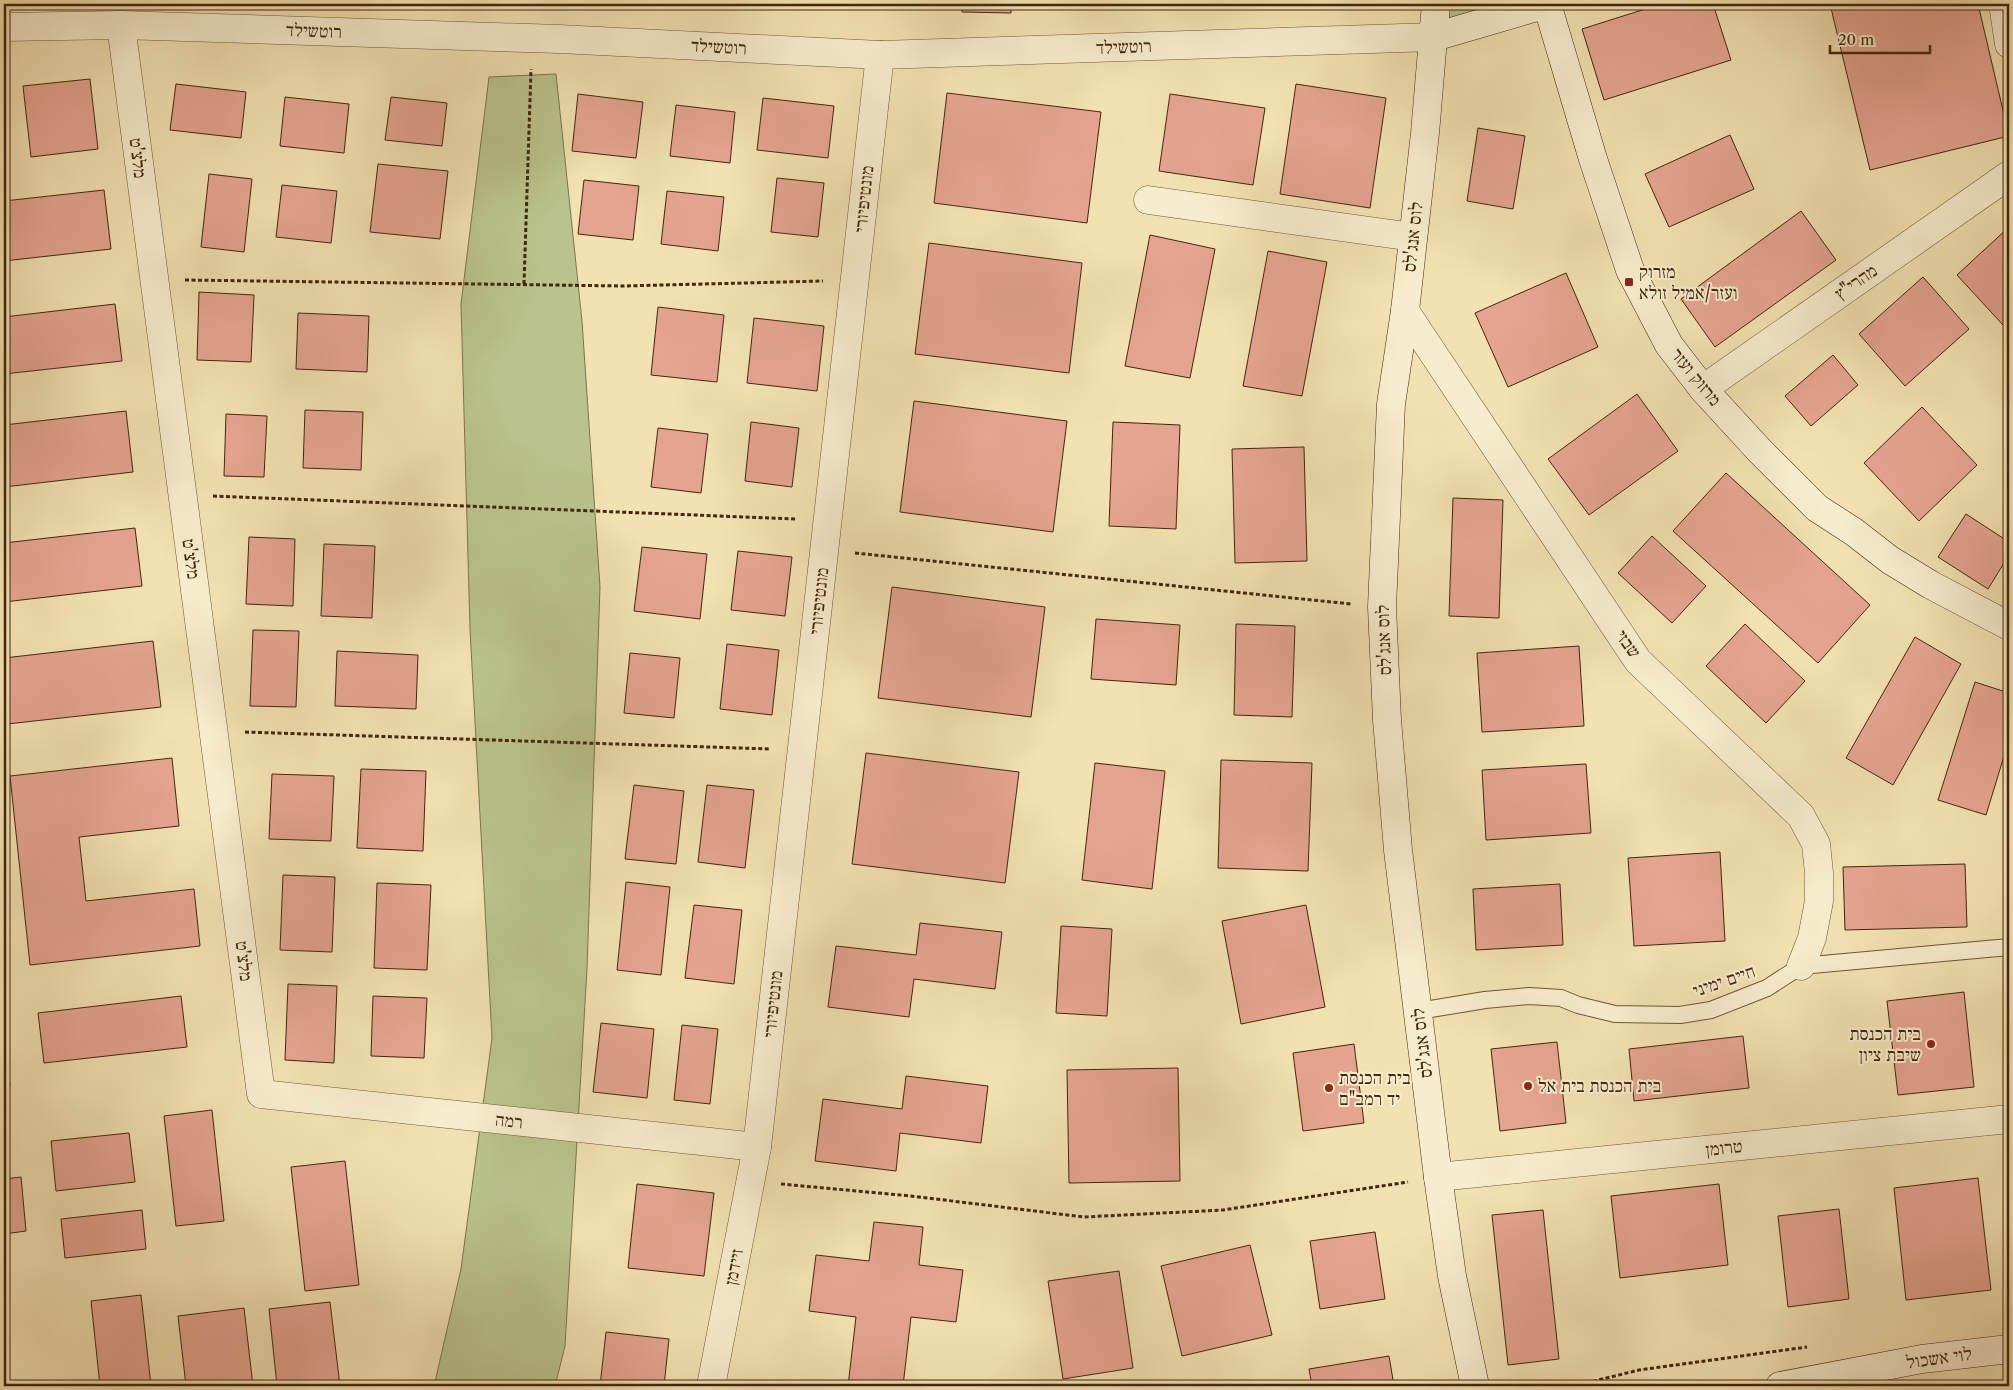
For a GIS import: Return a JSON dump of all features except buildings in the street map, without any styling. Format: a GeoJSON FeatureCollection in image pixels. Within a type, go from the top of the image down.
{"type":"FeatureCollection","features":[{"type":"Feature","properties":{"kind":"street","name":"לוס אנג'לס"},"geometry":{"type":"LineString","coordinates":[[1436,4],[1405,311],[1391,404],[1382,607],[1387,720],[1398,850],[1438,1177],[1452,1276],[1473,1382]]}},
{"type":"Feature","properties":{"kind":"street","name":"רוטשילד"},"geometry":{"type":"LineString","coordinates":[[4,27],[121,25],[532,38],[880,55],[1434,37],[1548,4]]}},
{"type":"Feature","properties":{"kind":"street","name":"מרזוק ועזר"},"geometry":{"type":"LineString","coordinates":[[1548,4],[1594,159],[1630,270],[1669,345],[1703,389],[1759,450],[1817,508],[1890,560],[1931,585],[2009,626]]}},
{"type":"Feature","properties":{"kind":"street"},"geometry":{"type":"LineString","coordinates":[[2003,4],[2009,44]]}},
{"type":"Feature","properties":{"kind":"street","name":"מלצ'ט"},"geometry":{"type":"LineString","coordinates":[[121,25],[261,1094]]}},
{"type":"Feature","properties":{"kind":"street","name":"מונטיפיורי"},"geometry":{"type":"LineString","coordinates":[[757,1147],[880,55]]}},
{"type":"Feature","properties":{"kind":"street","name":"מהרי\"ץ"},"geometry":{"type":"LineString","coordinates":[[1703,389],[2009,176]]}},
{"type":"Feature","properties":{"kind":"street"},"geometry":{"type":"LineString","coordinates":[[1148,200],[1413,237]]}},
{"type":"Feature","properties":{"kind":"street","name":"שבזי"},"geometry":{"type":"LineString","coordinates":[[1405,311],[1638,661],[1801,816],[1816,844],[1819,873],[1819,901],[1812,938],[1801,966]]}},
{"type":"Feature","properties":{"kind":"street","name":"רמה"},"geometry":{"type":"LineString","coordinates":[[261,1094],[757,1147]]}},
{"type":"Feature","properties":{"kind":"street","name":"טרומן"},"geometry":{"type":"LineString","coordinates":[[1438,1177],[2009,1119]]}},
{"type":"Feature","properties":{"kind":"street","name":"זיידמן"},"geometry":{"type":"LineString","coordinates":[[711,1386],[757,1147]]}},
{"type":"Feature","properties":{"kind":"street","name":"לוי אשכול"},"geometry":{"type":"LineString","coordinates":[[1780,1386],[1922,1359],[2009,1349]]}},
{"type":"Feature","properties":{"kind":"lane","name":"חיים ימיני"},"geometry":{"type":"LineString","coordinates":[[1419,1011],[1485,1000],[1529,996],[1561,998],[1578,1005],[1614,1014],[1680,1015],[1711,1010],[1767,988],[1801,966],[2009,947]]}},
{"type":"Feature","properties":{"kind":"path"},"geometry":{"type":"LineString","coordinates":[[524,284],[532,38]]}},
{"type":"Feature","properties":{"kind":"path"},"geometry":{"type":"LineString","coordinates":[[154,280],[624,286],[855,280]]}},
{"type":"Feature","properties":{"kind":"path"},"geometry":{"type":"LineString","coordinates":[[182,494],[828,521]]}},
{"type":"Feature","properties":{"kind":"path"},"geometry":{"type":"LineString","coordinates":[[824,550],[1382,607]]}},
{"type":"Feature","properties":{"kind":"path"},"geometry":{"type":"LineString","coordinates":[[214,731],[802,750]]}},
{"type":"Feature","properties":{"kind":"path"},"geometry":{"type":"LineString","coordinates":[[751,1182],[911,1196],[1084,1217],[1223,1210],[1438,1177]]}},
{"type":"Feature","properties":{"kind":"green space"},"geometry":{"type":"Polygon","coordinates":[[[1436,4],[1547,4],[1434,37],[1436,4]]]}},
{"type":"Feature","properties":{"kind":"green space"},"geometry":{"type":"Polygon","coordinates":[[[556,74],[582,321],[600,587],[587,969],[565,1346],[555,1386],[434,1386],[461,1269],[492,1038],[470,629],[461,304],[489,77],[556,74]]]}},
{"type":"Feature","properties":{"kind":"place","name":"מזרוק ועזר/אמיל זולא"},"geometry":{"type":"Point","coordinates":[1629,282]}},
{"type":"Feature","properties":{"kind":"place","name":"בית הכנסת שיבת ציון"},"geometry":{"type":"Point","coordinates":[1931,1044]}},
{"type":"Feature","properties":{"kind":"place","name":"בית הכנסת בית אל"},"geometry":{"type":"Point","coordinates":[1528,1086]}},
{"type":"Feature","properties":{"kind":"place","name":"בית הכנסת יד רמב\"ם"},"geometry":{"type":"Point","coordinates":[1329,1088]}}]}
